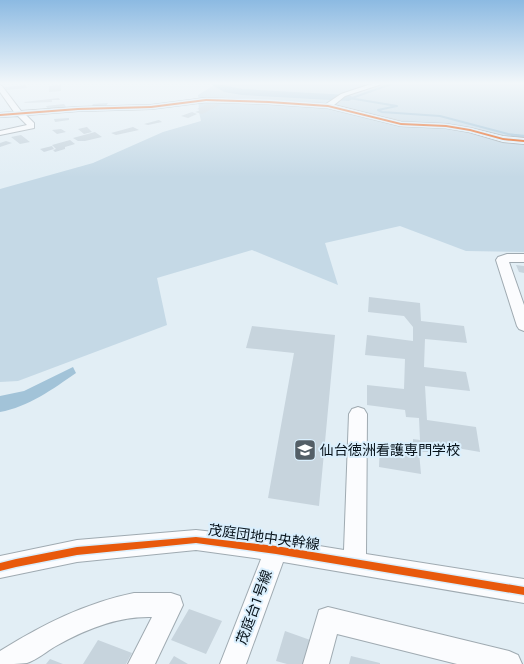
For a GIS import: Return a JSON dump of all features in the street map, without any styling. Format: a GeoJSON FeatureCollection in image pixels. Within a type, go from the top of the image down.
{"type":"FeatureCollection","features":[{"type":"Feature","properties":{"kind":"street"},"geometry":{"type":"LineString","coordinates":[[0,133],[31,126],[30,123],[21,115]]}},
{"type":"Feature","properties":{"kind":"street"},"geometry":{"type":"LineString","coordinates":[[364,115],[401,124],[446,126],[470,130],[503,139],[524,141]]}},
{"type":"Feature","properties":{"kind":"street"},"geometry":{"type":"LineString","coordinates":[[524,258],[507,258],[502,260],[518,290],[524,326]]}},
{"type":"Feature","properties":{"kind":"street"},"geometry":{"type":"LineString","coordinates":[[355,563],[358,414]]}},
{"type":"Feature","properties":{"kind":"street","name":"茂庭団地中央幹線"},"geometry":{"type":"LineString","coordinates":[[0,568],[16,563],[77,551],[196,540],[276,550],[524,591]]}},
{"type":"Feature","properties":{"kind":"street","name":"茂庭台１号線"},"geometry":{"type":"LineString","coordinates":[[233,664],[276,550]]}},
{"type":"Feature","properties":{"kind":"street"},"geometry":{"type":"LineString","coordinates":[[3,664],[36,643],[91,616],[134,605],[171,605],[141,664]]}},
{"type":"Feature","properties":{"kind":"street"},"geometry":{"type":"LineString","coordinates":[[316,664],[328,619],[509,664]]}},
{"type":"Feature","properties":{"kind":"shaded area"},"geometry":{"type":"Polygon","coordinates":[[[200,115],[524,115],[524,252],[466,251],[400,226],[325,243],[338,285],[252,250],[157,278],[167,325],[18,381],[0,382],[0,189],[93,163],[163,132],[201,121],[200,115]]]}},
{"type":"Feature","properties":{"kind":"shaded area"},"geometry":{"type":"Polygon","coordinates":[[[73,367],[76,373],[49,391],[30,402],[10,410],[0,412],[0,396],[24,391],[73,367]]]}},
{"type":"Feature","properties":{"kind":"building"},"geometry":{"type":"Polygon","coordinates":[[[184,115],[195,115],[188,118],[181,116],[184,115]]]}},
{"type":"Feature","properties":{"kind":"building"},"geometry":{"type":"Polygon","coordinates":[[[389,117],[410,120],[402,123],[384,119],[389,117]]]}},
{"type":"Feature","properties":{"kind":"building"},"geometry":{"type":"Polygon","coordinates":[[[69,118],[69,120],[55,122],[54,119],[69,118]]]}},
{"type":"Feature","properties":{"kind":"building"},"geometry":{"type":"Polygon","coordinates":[[[159,120],[162,122],[148,125],[144,124],[159,120]]]}},
{"type":"Feature","properties":{"kind":"building"},"geometry":{"type":"Polygon","coordinates":[[[87,127],[92,132],[84,134],[78,129],[87,127]]]}},
{"type":"Feature","properties":{"kind":"building"},"geometry":{"type":"Polygon","coordinates":[[[133,127],[139,130],[116,135],[111,133],[133,127]]]}},
{"type":"Feature","properties":{"kind":"building"},"geometry":{"type":"Polygon","coordinates":[[[61,129],[66,132],[57,134],[52,130],[61,129]]]}},
{"type":"Feature","properties":{"kind":"building"},"geometry":{"type":"Polygon","coordinates":[[[95,132],[102,137],[85,141],[78,141],[73,138],[95,132]]]}},
{"type":"Feature","properties":{"kind":"building"},"geometry":{"type":"Polygon","coordinates":[[[21,135],[30,142],[20,144],[11,137],[21,135]]]}},
{"type":"Feature","properties":{"kind":"building"},"geometry":{"type":"Polygon","coordinates":[[[70,140],[75,144],[55,152],[53,150],[56,149],[52,145],[70,140]]]}},
{"type":"Feature","properties":{"kind":"building"},"geometry":{"type":"Polygon","coordinates":[[[6,141],[12,143],[0,147],[0,143],[6,141]]]}},
{"type":"Feature","properties":{"kind":"building"},"geometry":{"type":"Polygon","coordinates":[[[52,146],[54,149],[44,152],[40,149],[52,146]]]}},
{"type":"Feature","properties":{"kind":"building"},"geometry":{"type":"Polygon","coordinates":[[[516,265],[524,266],[524,273],[519,272],[516,265]]]}},
{"type":"Feature","properties":{"kind":"building"},"geometry":{"type":"Polygon","coordinates":[[[369,297],[420,303],[421,321],[464,326],[467,343],[425,339],[424,367],[466,372],[470,391],[425,386],[427,420],[476,427],[480,452],[428,443],[429,452],[419,452],[421,474],[379,467],[380,442],[413,447],[413,439],[420,440],[419,418],[406,417],[405,410],[367,405],[367,385],[404,389],[405,359],[365,355],[367,335],[413,341],[413,327],[404,316],[368,312],[369,297]]]}},
{"type":"Feature","properties":{"kind":"building"},"geometry":{"type":"Polygon","coordinates":[[[252,326],[335,335],[319,506],[268,498],[294,353],[246,348],[252,326]]]}},
{"type":"Feature","properties":{"kind":"building"},"geometry":{"type":"Polygon","coordinates":[[[189,609],[222,621],[206,654],[171,640],[189,609]]]}},
{"type":"Feature","properties":{"kind":"building"},"geometry":{"type":"Polygon","coordinates":[[[285,631],[313,641],[306,664],[287,664],[276,661],[285,631]]]}},
{"type":"Feature","properties":{"kind":"building"},"geometry":{"type":"Polygon","coordinates":[[[98,640],[132,653],[126,664],[83,664],[98,640]]]}},
{"type":"Feature","properties":{"kind":"building"},"geometry":{"type":"Polygon","coordinates":[[[174,656],[188,664],[169,664],[174,656]]]}},
{"type":"Feature","properties":{"kind":"building"},"geometry":{"type":"Polygon","coordinates":[[[351,656],[380,663],[380,664],[349,664],[351,656]]]}},
{"type":"Feature","properties":{"kind":"building"},"geometry":{"type":"Polygon","coordinates":[[[50,659],[63,664],[46,664],[50,659]]]}},
{"type":"Feature","properties":{"kind":"waterway"},"geometry":{"type":"LineString","coordinates":[[425,115],[440,116],[516,135]]}},
{"type":"Feature","properties":{"kind":"waterway"},"geometry":{"type":"LineString","coordinates":[[512,135],[516,135]]}},
{"type":"Feature","properties":{"kind":"waterway"},"geometry":{"type":"LineString","coordinates":[[516,135],[524,136]]}},
{"type":"Feature","properties":{"kind":"waterway"},"geometry":{"type":"LineString","coordinates":[[516,135],[520,136]]}},
{"type":"Feature","properties":{"kind":"cycle path"},"geometry":{"type":"LineString","coordinates":[[364,115],[401,124],[446,126],[470,130],[503,139],[524,141]]}},
{"type":"Feature","properties":{"kind":"cycle path"},"geometry":{"type":"LineString","coordinates":[[0,567],[77,551],[196,540],[276,550],[524,591]]}},
{"type":"Feature","properties":{"kind":"place","name":"仙台徳洲看護専門学校"},"geometry":{"type":"Point","coordinates":[305,450]}}]}
